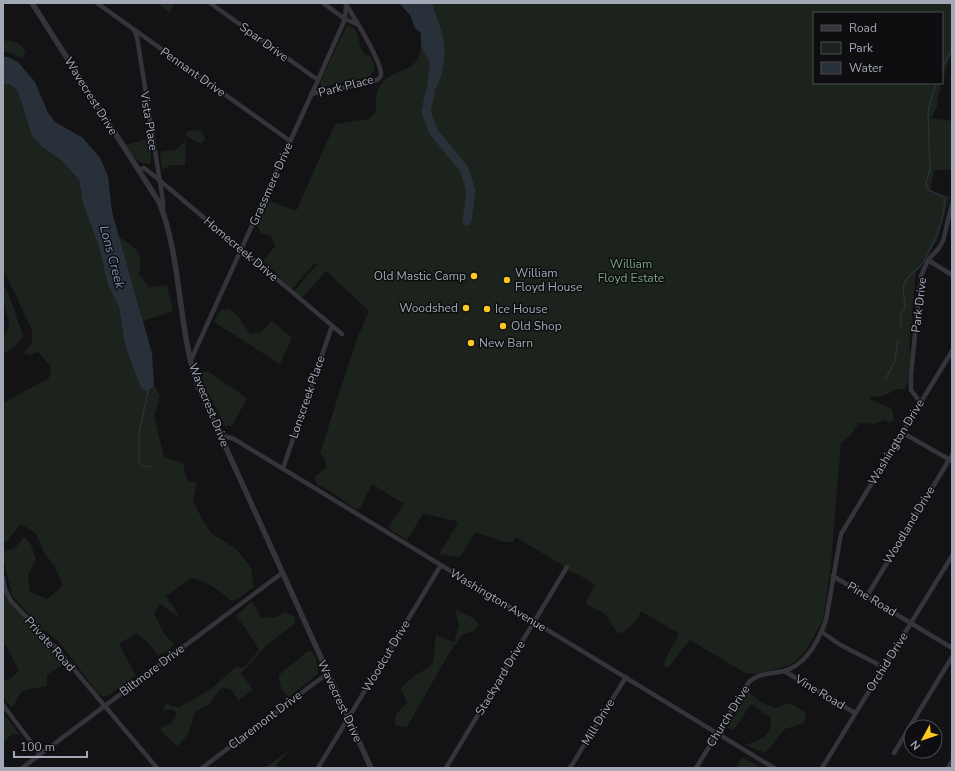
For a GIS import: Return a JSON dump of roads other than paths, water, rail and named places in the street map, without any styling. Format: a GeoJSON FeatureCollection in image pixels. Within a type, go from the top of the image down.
{"type":"FeatureCollection","features":[{"type":"Feature","properties":{"kind":"street","name":"Wavecrest Drive"},"geometry":{"type":"LineString","coordinates":[[32,3],[159,202],[163,211],[168,224],[190,362],[198,386],[371,768]]}},
{"type":"Feature","properties":{"kind":"street","name":"Pennant Drive"},"geometry":{"type":"LineString","coordinates":[[97,3],[290,141]]}},
{"type":"Feature","properties":{"kind":"street","name":"Spar Drive"},"geometry":{"type":"LineString","coordinates":[[210,3],[318,80]]}},
{"type":"Feature","properties":{"kind":"street"},"geometry":{"type":"LineString","coordinates":[[323,3],[345,19],[358,24]]}},
{"type":"Feature","properties":{"kind":"street","name":"Grassmere Drive"},"geometry":{"type":"LineString","coordinates":[[190,362],[242,250],[345,19],[345,4]]}},
{"type":"Feature","properties":{"kind":"street"},"geometry":{"type":"LineString","coordinates":[[345,4],[358,24]]}},
{"type":"Feature","properties":{"kind":"street","name":"Park Place"},"geometry":{"type":"LineString","coordinates":[[312,94],[372,82],[380,77],[381,74],[375,56],[358,24]]}},
{"type":"Feature","properties":{"kind":"street","name":"Vista Place"},"geometry":{"type":"LineString","coordinates":[[134,30],[137,37],[158,179],[163,202],[163,211]]}},
{"type":"Feature","properties":{"kind":"street","name":"Homecreek Drive"},"geometry":{"type":"LineString","coordinates":[[138,170],[144,168],[158,179],[342,334]]}},
{"type":"Feature","properties":{"kind":"street","name":"Park Drive"},"geometry":{"type":"LineString","coordinates":[[920,402],[911,390],[919,286],[928,260],[943,241],[952,204]]}},
{"type":"Feature","properties":{"kind":"street"},"geometry":{"type":"LineString","coordinates":[[928,260],[952,274]]}},
{"type":"Feature","properties":{"kind":"street","name":"Lonscreek Place"},"geometry":{"type":"LineString","coordinates":[[283,468],[332,326]]}},
{"type":"Feature","properties":{"kind":"street","name":"Washington Drive"},"geometry":{"type":"LineString","coordinates":[[841,534],[952,351]]}},
{"type":"Feature","properties":{"kind":"street"},"geometry":{"type":"LineString","coordinates":[[903,434],[951,459]]}},
{"type":"Feature","properties":{"kind":"street","name":"Washington Avenue"},"geometry":{"type":"LineString","coordinates":[[221,435],[234,438],[774,768]]}},
{"type":"Feature","properties":{"kind":"street","name":"Woodland Drive"},"geometry":{"type":"LineString","coordinates":[[866,596],[951,459]]}},
{"type":"Feature","properties":{"kind":"street","name":"Church Drive"},"geometry":{"type":"LineString","coordinates":[[696,768],[749,682],[760,675],[784,670],[798,664],[805,658],[822,632],[826,620],[841,534]]}},
{"type":"Feature","properties":{"kind":"street","name":"Orchid Drive"},"geometry":{"type":"LineString","coordinates":[[822,768],[952,556]]}},
{"type":"Feature","properties":{"kind":"street","name":"Woodcut Drive"},"geometry":{"type":"LineString","coordinates":[[318,768],[441,565]]}},
{"type":"Feature","properties":{"kind":"street","name":"Stackyard Drive"},"geometry":{"type":"LineString","coordinates":[[446,768],[567,567]]}},
{"type":"Feature","properties":{"kind":"street","name":"Biltmore Drive"},"geometry":{"type":"LineString","coordinates":[[22,768],[282,573]]}},
{"type":"Feature","properties":{"kind":"street","name":"Pine Road"},"geometry":{"type":"LineString","coordinates":[[833,576],[912,622],[952,648]]}},
{"type":"Feature","properties":{"kind":"street","name":"Private Road"},"geometry":{"type":"LineString","coordinates":[[3,578],[5,590],[11,602],[56,648],[157,768]]}},
{"type":"Feature","properties":{"kind":"street"},"geometry":{"type":"LineString","coordinates":[[822,632],[839,644],[883,668]]}},
{"type":"Feature","properties":{"kind":"street"},"geometry":{"type":"LineString","coordinates":[[894,753],[952,657]]}},
{"type":"Feature","properties":{"kind":"street","name":"Vine Road"},"geometry":{"type":"LineString","coordinates":[[784,670],[855,713]]}},
{"type":"Feature","properties":{"kind":"street","name":"Claremont Drive"},"geometry":{"type":"LineString","coordinates":[[202,768],[328,673]]}},
{"type":"Feature","properties":{"kind":"street","name":"Mill Drive"},"geometry":{"type":"LineString","coordinates":[[570,768],[626,677]]}},
{"type":"Feature","properties":{"kind":"street"},"geometry":{"type":"LineString","coordinates":[[3,705],[40,754]]}},
{"type":"Feature","properties":{"kind":"street"},"geometry":{"type":"LineString","coordinates":[[948,768],[952,761]]}},
{"type":"Feature","properties":{"kind":"water"},"geometry":{"type":"Polygon","coordinates":[[[399,3],[432,3],[442,32],[444,40],[443,68],[439,82],[427,105],[426,96],[430,63],[421,46],[421,33],[415,28],[410,15],[399,3]]]}},
{"type":"Feature","properties":{"kind":"water"},"geometry":{"type":"Polygon","coordinates":[[[3,57],[8,57],[18,62],[35,82],[48,113],[55,122],[83,138],[100,158],[108,176],[112,212],[152,353],[154,385],[148,392],[141,388],[125,345],[119,307],[108,285],[99,247],[83,203],[79,180],[62,161],[40,145],[32,136],[19,95],[15,88],[8,84],[3,85],[3,57]]]}},
{"type":"Feature","properties":{"kind":"waterway"},"geometry":{"type":"LineString","coordinates":[[943,65],[952,50]]}},
{"type":"Feature","properties":{"kind":"waterway"},"geometry":{"type":"LineString","coordinates":[[901,326],[901,313],[905,308],[903,286],[909,275],[920,266],[929,252],[941,223],[943,214],[944,197],[928,190],[926,183],[930,170],[928,111],[936,84]]}},
{"type":"Feature","properties":{"kind":"waterway"},"geometry":{"type":"LineString","coordinates":[[430,92],[426,111],[433,131],[464,169],[471,191],[467,221]]}},
{"type":"Feature","properties":{"kind":"waterway"},"geometry":{"type":"LineString","coordinates":[[885,380],[895,361],[898,340]]}},
{"type":"Feature","properties":{"kind":"waterway","name":"Lons Creek"},"geometry":{"type":"LineString","coordinates":[[148,391],[139,433],[139,462],[144,466],[150,467]]}},
{"type":"Feature","properties":{"kind":"place","name":"Old Mastic Camp"},"geometry":{"type":"Point","coordinates":[474,276]}},
{"type":"Feature","properties":{"kind":"place","name":"William Floyd House"},"geometry":{"type":"Point","coordinates":[507,280]}},
{"type":"Feature","properties":{"kind":"place","name":"Woodshed"},"geometry":{"type":"Point","coordinates":[466,308]}},
{"type":"Feature","properties":{"kind":"place","name":"Ice House"},"geometry":{"type":"Point","coordinates":[487,309]}},
{"type":"Feature","properties":{"kind":"place","name":"Old Shop"},"geometry":{"type":"Point","coordinates":[503,326]}},
{"type":"Feature","properties":{"kind":"place","name":"New Barn"},"geometry":{"type":"Point","coordinates":[471,343]}},
{"type":"Feature","properties":{"kind":"park label","name":"William Floyd Estate"},"geometry":{"type":"Point","coordinates":[631,271]}}]}
